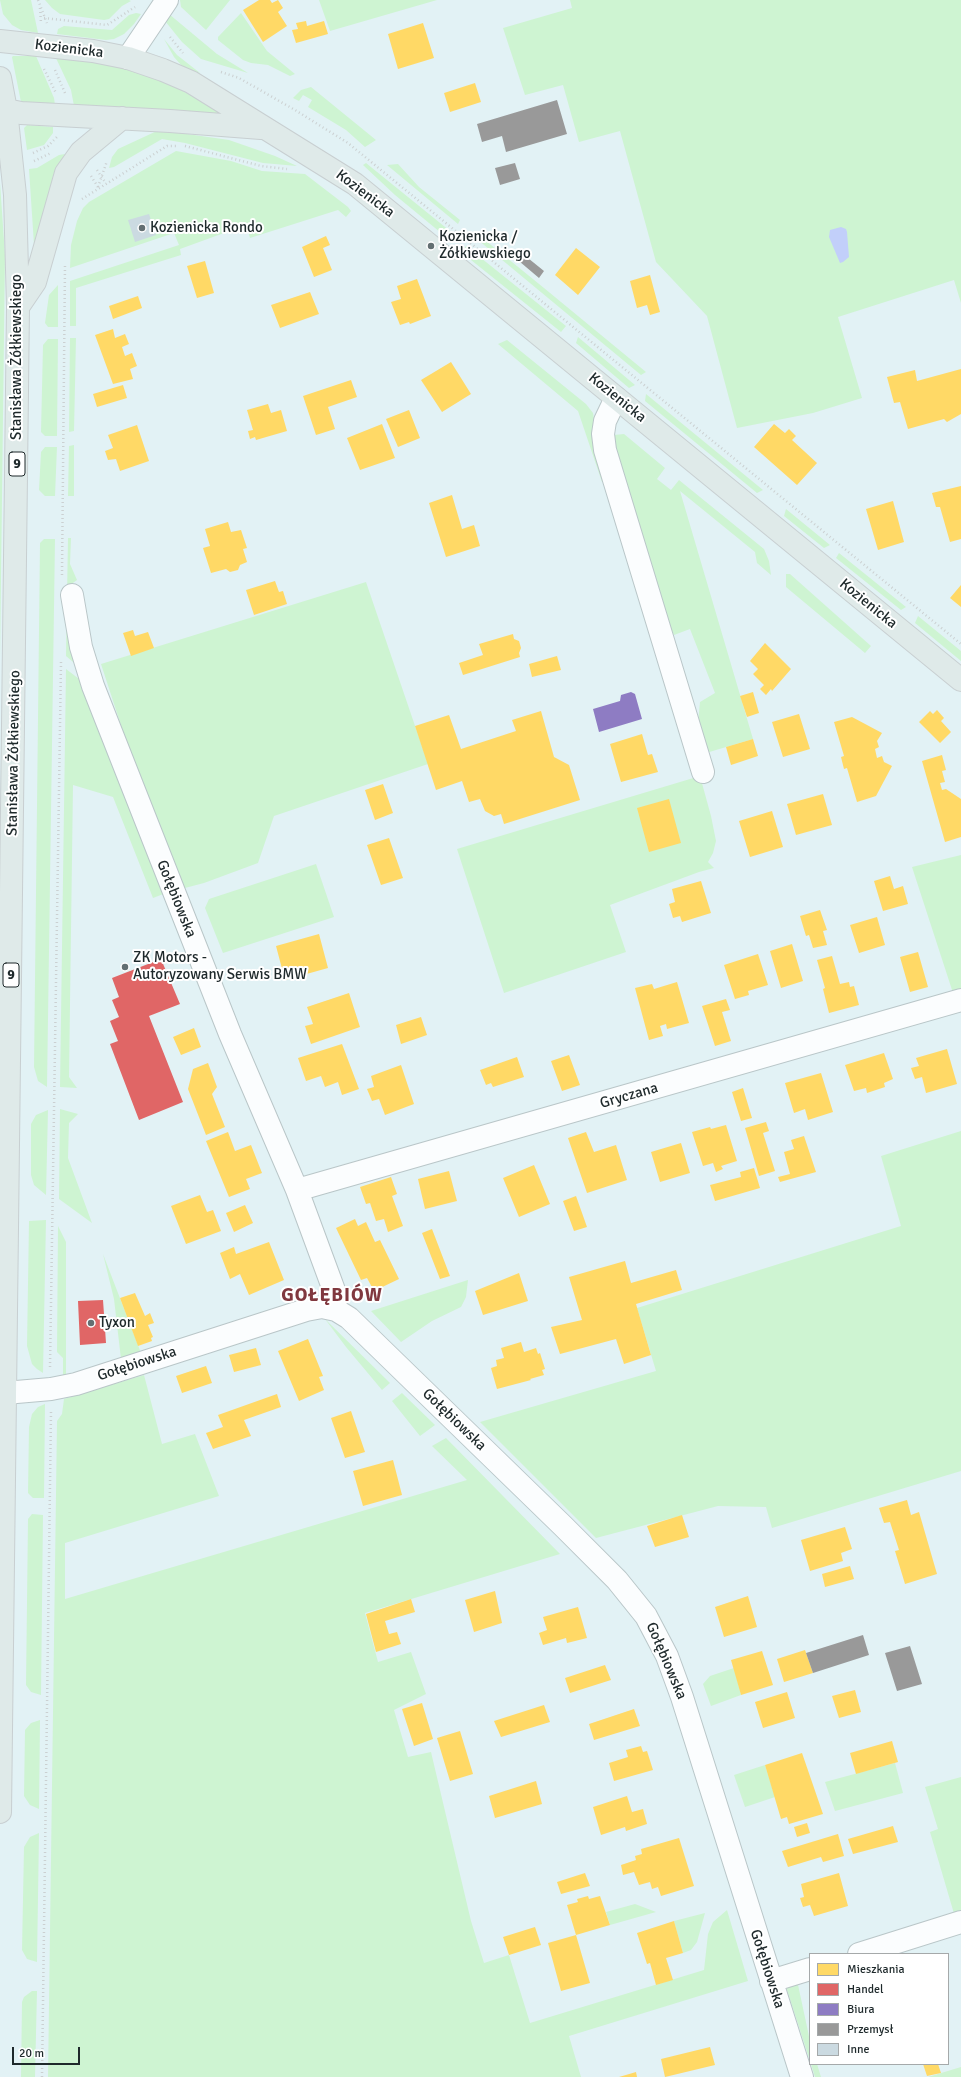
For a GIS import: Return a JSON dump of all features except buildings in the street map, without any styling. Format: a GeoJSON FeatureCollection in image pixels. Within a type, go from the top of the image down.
{"type":"FeatureCollection","features":[{"type":"Feature","properties":{"kind":"main road","name":"Kozienicka"},"geometry":{"type":"LineString","coordinates":[[0,41],[93,50],[128,58],[163,70],[191,82],[355,184],[961,680]]}},
{"type":"Feature","properties":{"kind":"main road","name":"Stanisława Żółkiewskiego"},"geometry":{"type":"LineString","coordinates":[[0,78],[12,164],[18,307],[0,1812]]}},
{"type":"Feature","properties":{"kind":"main road","name":"Kozienicka"},"geometry":{"type":"LineString","coordinates":[[3,108],[21,113],[122,118],[264,128]]}},
{"type":"Feature","properties":{"kind":"main road"},"geometry":{"type":"LineString","coordinates":[[18,307],[36,282],[66,172],[81,152],[122,118]]}},
{"type":"Feature","properties":{"kind":"street"},"geometry":{"type":"LineString","coordinates":[[128,58],[167,0]]}},
{"type":"Feature","properties":{"kind":"street"},"geometry":{"type":"LineString","coordinates":[[616,398],[605,421],[603,434],[605,450],[703,772]]}},
{"type":"Feature","properties":{"kind":"street","name":"Gołębiowska"},"geometry":{"type":"LineString","coordinates":[[67,586],[81,647],[118,753],[230,1034],[297,1190],[335,1293],[336,1310]]}},
{"type":"Feature","properties":{"kind":"street","name":"Gryczana"},"geometry":{"type":"LineString","coordinates":[[297,1190],[961,1000]]}},
{"type":"Feature","properties":{"kind":"street","name":"Gołębiowska"},"geometry":{"type":"LineString","coordinates":[[5,1393],[51,1389],[76,1384],[306,1310],[322,1307],[336,1310],[350,1318],[617,1580],[646,1616],[666,1656],[682,1697],[802,2077]]}},
{"type":"Feature","properties":{"kind":"street"},"geometry":{"type":"LineString","coordinates":[[862,1953],[961,1922]]}},
{"type":"Feature","properties":{"kind":"street"},"geometry":{"type":"LineString","coordinates":[[771,1981],[809,1969]]}},
{"type":"Feature","properties":{"kind":"path"},"geometry":{"type":"LineString","coordinates":[[38,0],[40,5]]}},
{"type":"Feature","properties":{"kind":"path"},"geometry":{"type":"LineString","coordinates":[[41,18],[107,25],[112,24],[124,12],[140,3]]}},
{"type":"Feature","properties":{"kind":"path"},"geometry":{"type":"LineString","coordinates":[[80,200],[98,187],[166,146],[184,146],[261,166],[290,170]]}},
{"type":"Feature","properties":{"kind":"path"},"geometry":{"type":"LineString","coordinates":[[12,164],[30,162],[53,152]]}},
{"type":"Feature","properties":{"kind":"path"},"geometry":{"type":"LineString","coordinates":[[98,187],[109,156]]}},
{"type":"Feature","properties":{"kind":"path"},"geometry":{"type":"LineString","coordinates":[[65,262],[67,586]]}},
{"type":"Feature","properties":{"kind":"path"},"geometry":{"type":"LineString","coordinates":[[917,607],[961,644]]}},
{"type":"Feature","properties":{"kind":"path"},"geometry":{"type":"LineString","coordinates":[[42,2077],[61,659]]}},
{"type":"Feature","properties":{"kind":"green space"},"geometry":{"type":"Polygon","coordinates":[[[0,0],[31,0],[38,33],[21,30],[12,25],[3,14],[0,0]]]}},
{"type":"Feature","properties":{"kind":"green space"},"geometry":{"type":"Polygon","coordinates":[[[45,0],[131,1],[122,6],[109,19],[104,20],[60,14],[45,0]]]}},
{"type":"Feature","properties":{"kind":"green space"},"geometry":{"type":"Polygon","coordinates":[[[180,0],[230,0],[206,30],[181,7],[180,0]]]}},
{"type":"Feature","properties":{"kind":"green space"},"geometry":{"type":"Polygon","coordinates":[[[319,0],[437,0],[330,31],[319,0]]]}},
{"type":"Feature","properties":{"kind":"green space"},"geometry":{"type":"Polygon","coordinates":[[[570,0],[961,0],[961,303],[954,280],[838,317],[862,398],[813,413],[737,428],[707,316],[656,262],[620,131],[579,142],[563,85],[525,95],[503,28],[572,8],[570,0]]]}},
{"type":"Feature","properties":{"kind":"green space"},"geometry":{"type":"Polygon","coordinates":[[[136,13],[141,14],[134,24],[124,34],[114,39],[106,40],[57,34],[58,29],[64,26],[112,30],[129,15],[136,13]]]}},
{"type":"Feature","properties":{"kind":"green space"},"geometry":{"type":"Polygon","coordinates":[[[241,13],[267,51],[295,74],[290,76],[268,65],[251,63],[243,60],[218,40],[218,37],[241,13]]]}},
{"type":"Feature","properties":{"kind":"green space"},"geometry":{"type":"Polygon","coordinates":[[[169,14],[217,54],[248,73],[201,59],[182,42],[165,21],[169,14]]]}},
{"type":"Feature","properties":{"kind":"green space"},"geometry":{"type":"Polygon","coordinates":[[[164,39],[177,55],[200,73],[190,71],[181,65],[174,57],[164,39]]]}},
{"type":"Feature","properties":{"kind":"green space"},"geometry":{"type":"Polygon","coordinates":[[[13,56],[36,56],[54,98],[55,105],[21,102],[13,56]]]}},
{"type":"Feature","properties":{"kind":"green space"},"geometry":{"type":"Polygon","coordinates":[[[55,56],[115,65],[146,75],[173,86],[253,127],[203,115],[164,110],[74,106],[71,90],[55,56]]]}},
{"type":"Feature","properties":{"kind":"green space"},"geometry":{"type":"Polygon","coordinates":[[[311,87],[376,140],[365,147],[346,130],[308,107],[312,100],[303,95],[299,101],[293,98],[301,90],[311,87]]]}},
{"type":"Feature","properties":{"kind":"green space"},"geometry":{"type":"Polygon","coordinates":[[[27,125],[53,127],[53,133],[44,145],[27,150],[24,128],[27,125]]]}},
{"type":"Feature","properties":{"kind":"green space"},"geometry":{"type":"Polygon","coordinates":[[[159,130],[229,140],[275,156],[297,166],[263,163],[185,143],[162,139],[114,167],[109,168],[112,157],[118,149],[159,130]]]}},
{"type":"Feature","properties":{"kind":"green space"},"geometry":{"type":"Polygon","coordinates":[[[176,151],[231,161],[262,171],[305,174],[348,207],[351,211],[346,217],[338,210],[250,238],[246,225],[180,249],[181,255],[76,288],[76,326],[70,326],[70,281],[179,245],[174,233],[70,268],[71,245],[77,221],[83,208],[89,202],[176,151]]]}},
{"type":"Feature","properties":{"kind":"green space"},"geometry":{"type":"Polygon","coordinates":[[[65,154],[59,164],[35,260],[29,169],[37,168],[59,155],[65,154]]]}},
{"type":"Feature","properties":{"kind":"green space"},"geometry":{"type":"Polygon","coordinates":[[[366,163],[450,231],[446,237],[395,195],[363,165],[366,163]]]}},
{"type":"Feature","properties":{"kind":"green space"},"geometry":{"type":"Polygon","coordinates":[[[398,164],[419,187],[460,220],[458,224],[387,165],[398,164]]]}},
{"type":"Feature","properties":{"kind":"green space"},"geometry":{"type":"Polygon","coordinates":[[[0,183],[5,255],[0,659],[0,183]]]}},
{"type":"Feature","properties":{"kind":"green space"},"geometry":{"type":"Polygon","coordinates":[[[475,232],[646,372],[641,375],[472,235],[475,232]]]}},
{"type":"Feature","properties":{"kind":"green space"},"geometry":{"type":"Polygon","coordinates":[[[466,246],[566,326],[561,332],[461,252],[466,246]]]}},
{"type":"Feature","properties":{"kind":"green space"},"geometry":{"type":"Polygon","coordinates":[[[58,285],[58,327],[48,327],[45,323],[49,295],[58,285]]]}},
{"type":"Feature","properties":{"kind":"green space"},"geometry":{"type":"Polygon","coordinates":[[[578,337],[635,385],[629,388],[576,343],[578,337]]]}},
{"type":"Feature","properties":{"kind":"green space"},"geometry":{"type":"Polygon","coordinates":[[[70,338],[76,338],[74,431],[69,432],[70,338]]]}},
{"type":"Feature","properties":{"kind":"green space"},"geometry":{"type":"Polygon","coordinates":[[[48,339],[58,339],[57,436],[45,436],[41,432],[43,345],[48,339]]]}},
{"type":"Feature","properties":{"kind":"green space"},"geometry":{"type":"Polygon","coordinates":[[[507,340],[586,404],[593,413],[605,481],[602,482],[578,411],[498,344],[507,340]]]}},
{"type":"Feature","properties":{"kind":"green space"},"geometry":{"type":"Polygon","coordinates":[[[646,394],[763,490],[757,493],[645,401],[646,394]]]}},
{"type":"Feature","properties":{"kind":"green space"},"geometry":{"type":"Polygon","coordinates":[[[624,434],[665,468],[657,479],[671,490],[679,480],[764,549],[769,561],[771,575],[757,563],[755,552],[680,491],[753,739],[706,753],[698,723],[700,702],[715,693],[690,629],[674,635],[664,615],[610,446],[614,435],[624,434]]]}},
{"type":"Feature","properties":{"kind":"green space"},"geometry":{"type":"Polygon","coordinates":[[[74,445],[74,496],[68,496],[69,446],[74,445]]]}},
{"type":"Feature","properties":{"kind":"green space"},"geometry":{"type":"Polygon","coordinates":[[[45,447],[57,447],[55,496],[45,496],[39,490],[41,452],[45,447]]]}},
{"type":"Feature","properties":{"kind":"green space"},"geometry":{"type":"Polygon","coordinates":[[[786,509],[830,545],[824,548],[784,516],[786,509]]]}},
{"type":"Feature","properties":{"kind":"green space"},"geometry":{"type":"Polygon","coordinates":[[[68,538],[71,538],[70,564],[77,580],[70,585],[80,668],[66,656],[68,538]]]}},
{"type":"Feature","properties":{"kind":"green space"},"geometry":{"type":"Polygon","coordinates":[[[44,539],[55,539],[47,1087],[38,1081],[34,1067],[40,543],[44,539]]]}},
{"type":"Feature","properties":{"kind":"green space"},"geometry":{"type":"Polygon","coordinates":[[[839,553],[906,607],[901,610],[836,558],[839,553]]]}},
{"type":"Feature","properties":{"kind":"green space"},"geometry":{"type":"Polygon","coordinates":[[[786,574],[790,574],[871,646],[865,653],[786,587],[786,574]]]}},
{"type":"Feature","properties":{"kind":"green space"},"geometry":{"type":"Polygon","coordinates":[[[366,582],[428,764],[274,816],[258,863],[204,883],[181,889],[130,753],[101,664],[366,582]]]}},
{"type":"Feature","properties":{"kind":"green space"},"geometry":{"type":"Polygon","coordinates":[[[918,616],[961,651],[961,661],[915,623],[918,616]]]}},
{"type":"Feature","properties":{"kind":"green space"},"geometry":{"type":"Polygon","coordinates":[[[66,669],[83,682],[166,893],[153,898],[113,797],[73,785],[69,1077],[77,1088],[60,1087],[66,669]]]}},
{"type":"Feature","properties":{"kind":"green space"},"geometry":{"type":"Polygon","coordinates":[[[700,776],[716,841],[713,853],[708,862],[714,868],[699,872],[610,905],[626,952],[504,993],[457,849],[700,776]]]}},
{"type":"Feature","properties":{"kind":"green space"},"geometry":{"type":"Polygon","coordinates":[[[961,855],[961,991],[953,993],[912,867],[961,855]]]}},
{"type":"Feature","properties":{"kind":"green space"},"geometry":{"type":"Polygon","coordinates":[[[316,864],[334,917],[223,953],[205,908],[209,899],[316,864]]]}},
{"type":"Feature","properties":{"kind":"green space"},"geometry":{"type":"Polygon","coordinates":[[[60,1109],[78,1114],[69,1123],[68,1158],[92,1223],[59,1199],[60,1109]]]}},
{"type":"Feature","properties":{"kind":"green space"},"geometry":{"type":"Polygon","coordinates":[[[48,1110],[46,1195],[34,1185],[31,1175],[31,1124],[36,1115],[48,1110]]]}},
{"type":"Feature","properties":{"kind":"green space"},"geometry":{"type":"Polygon","coordinates":[[[961,1131],[961,1471],[772,1528],[766,1507],[718,1506],[596,1538],[480,1422],[656,1371],[637,1308],[901,1226],[881,1156],[961,1131]]]}},
{"type":"Feature","properties":{"kind":"green space"},"geometry":{"type":"Polygon","coordinates":[[[46,1220],[43,1373],[32,1364],[27,1346],[29,1221],[46,1220]]]}},
{"type":"Feature","properties":{"kind":"green space"},"geometry":{"type":"Polygon","coordinates":[[[58,1226],[66,1242],[66,1376],[63,1375],[63,1358],[57,1352],[58,1226]]]}},
{"type":"Feature","properties":{"kind":"green space"},"geometry":{"type":"Polygon","coordinates":[[[103,1254],[141,1353],[121,1359],[114,1299],[103,1254]]]}},
{"type":"Feature","properties":{"kind":"green space"},"geometry":{"type":"Polygon","coordinates":[[[468,1280],[466,1297],[461,1307],[432,1321],[401,1342],[371,1311],[468,1280]]]}},
{"type":"Feature","properties":{"kind":"green space"},"geometry":{"type":"Polygon","coordinates":[[[325,1319],[390,1383],[382,1390],[325,1319]]]}},
{"type":"Feature","properties":{"kind":"green space"},"geometry":{"type":"Polygon","coordinates":[[[144,1375],[162,1444],[195,1434],[219,1496],[65,1543],[65,1599],[467,1480],[432,1446],[446,1438],[560,1554],[365,1613],[378,1662],[411,1652],[426,1694],[394,1710],[408,1757],[431,1752],[471,1921],[484,1963],[509,1955],[530,2023],[704,1970],[708,1934],[713,1922],[727,1910],[748,1981],[569,2036],[581,2077],[48,2077],[57,1421],[62,1414],[64,1399],[144,1375]]]}},
{"type":"Feature","properties":{"kind":"green space"},"geometry":{"type":"Polygon","coordinates":[[[402,1393],[435,1425],[420,1436],[392,1401],[402,1393]]]}},
{"type":"Feature","properties":{"kind":"green space"},"geometry":{"type":"Polygon","coordinates":[[[45,1404],[44,1498],[33,1498],[28,1493],[29,1427],[32,1414],[38,1407],[45,1404]]]}},
{"type":"Feature","properties":{"kind":"green space"},"geometry":{"type":"Polygon","coordinates":[[[32,1514],[43,1515],[41,1695],[31,1692],[26,1685],[28,1519],[32,1514]]]}},
{"type":"Feature","properties":{"kind":"green space"},"geometry":{"type":"Polygon","coordinates":[[[734,1668],[741,1695],[711,1706],[703,1684],[710,1676],[734,1668]]]}},
{"type":"Feature","properties":{"kind":"green space"},"geometry":{"type":"Polygon","coordinates":[[[40,1720],[39,1809],[30,1805],[24,1796],[25,1730],[31,1723],[40,1720]]]}},
{"type":"Feature","properties":{"kind":"green space"},"geometry":{"type":"Polygon","coordinates":[[[895,1763],[903,1793],[835,1811],[825,1782],[895,1763]]]}},
{"type":"Feature","properties":{"kind":"green space"},"geometry":{"type":"Polygon","coordinates":[[[765,1765],[775,1797],[745,1807],[734,1775],[765,1765]]]}},
{"type":"Feature","properties":{"kind":"green space"},"geometry":{"type":"Polygon","coordinates":[[[961,1777],[961,1915],[955,1917],[930,1832],[938,1829],[925,1787],[961,1777]]]}},
{"type":"Feature","properties":{"kind":"green space"},"geometry":{"type":"Polygon","coordinates":[[[39,1833],[37,1962],[27,1959],[22,1950],[24,1847],[30,1837],[39,1833]]]}},
{"type":"Feature","properties":{"kind":"green space"},"geometry":{"type":"Polygon","coordinates":[[[635,1904],[656,1912],[610,1925],[606,1912],[635,1904]]]}},
{"type":"Feature","properties":{"kind":"green space"},"geometry":{"type":"Polygon","coordinates":[[[705,1913],[697,1942],[691,1950],[683,1953],[674,1921],[705,1913]]]}},
{"type":"Feature","properties":{"kind":"green space"},"geometry":{"type":"Polygon","coordinates":[[[797,1980],[809,2036],[809,2058],[786,1987],[797,1980]]]}},
{"type":"Feature","properties":{"kind":"green space"},"geometry":{"type":"Polygon","coordinates":[[[32,1991],[37,1991],[35,2077],[21,2077],[22,2002],[24,1997],[32,1991]]]}},
{"type":"Feature","properties":{"kind":"green space"},"geometry":{"type":"Polygon","coordinates":[[[811,2065],[817,2065],[821,2077],[815,2077],[811,2065]]]}},
{"type":"Feature","properties":{"kind":"green space"},"geometry":{"type":"Polygon","coordinates":[[[961,2067],[961,2077],[928,2077],[961,2067]]]}},
{"type":"Feature","properties":{"kind":"water"},"geometry":{"type":"Polygon","coordinates":[[[841,227],[846,229],[847,232],[849,257],[840,263],[829,237],[830,230],[841,227]]]}},
{"type":"Feature","properties":{"kind":"place","name":"Kozienicka Rondo"},"geometry":{"type":"Point","coordinates":[142,228]}},
{"type":"Feature","properties":{"kind":"place","name":"Kozienicka / Żółkiewskiego"},"geometry":{"type":"Point","coordinates":[431,246]}},
{"type":"Feature","properties":{"kind":"place","name":"ZK Motors - Autoryzowany Serwis BMW"},"geometry":{"type":"Point","coordinates":[125,967]}},
{"type":"Feature","properties":{"kind":"place","name":"Tyxon"},"geometry":{"type":"Point","coordinates":[91,1323]}},
{"type":"Feature","properties":{"kind":"district","name":"GOŁĘBIÓW"},"geometry":{"type":"Point","coordinates":[332,1296]}}]}
